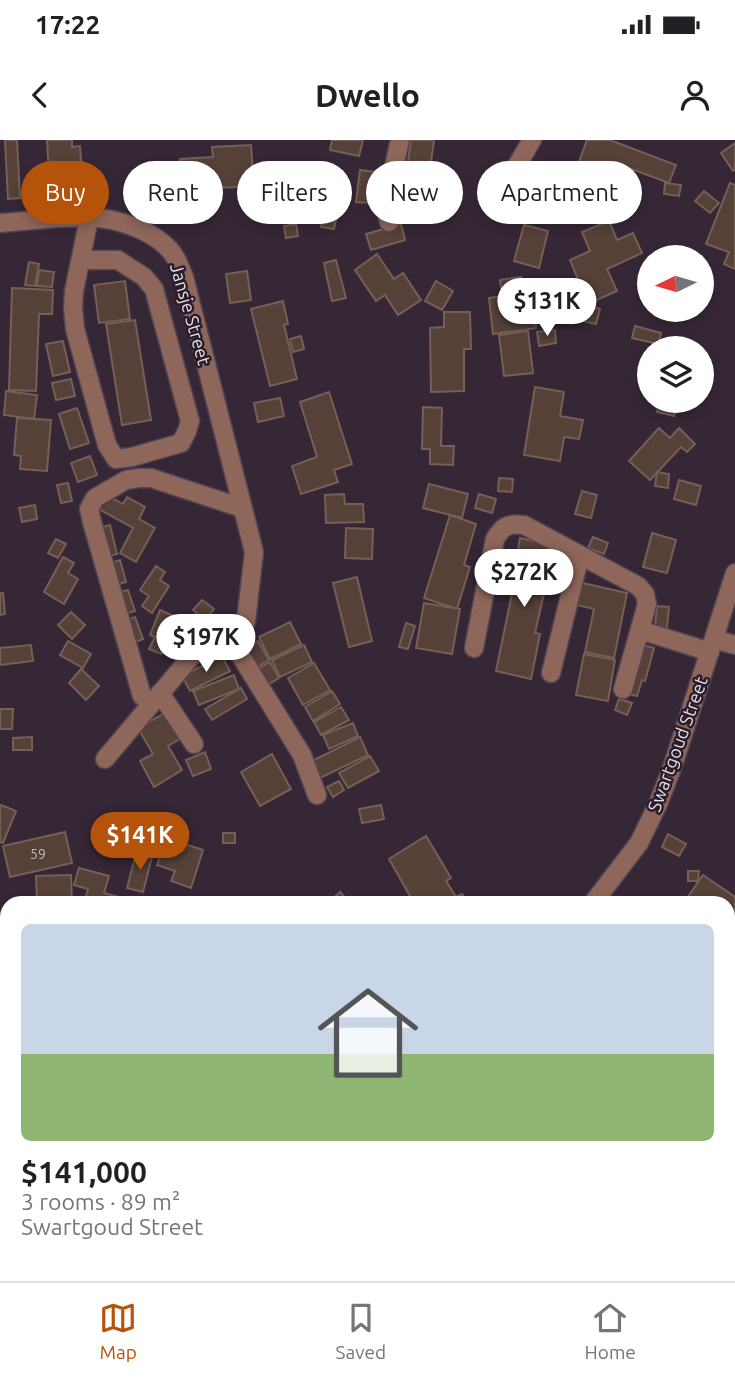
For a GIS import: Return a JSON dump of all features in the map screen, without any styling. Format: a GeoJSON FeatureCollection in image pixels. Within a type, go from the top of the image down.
{"type":"FeatureCollection","features":[{"type":"Feature","properties":{"kind":"street"},"geometry":{"type":"LineString","coordinates":[[395,161],[400,140]]}},
{"type":"Feature","properties":{"kind":"street"},"geometry":{"type":"LineString","coordinates":[[520,161],[532,140]]}},
{"type":"Feature","properties":{"kind":"street","name":"Jansje Street"},"geometry":{"type":"LineString","coordinates":[[109,220],[160,240],[175,256],[184,277],[254,552],[246,621],[240,637]]}},
{"type":"Feature","properties":{"kind":"street","name":"Jansje Street"},"geometry":{"type":"LineString","coordinates":[[0,223],[21,222]]}},
{"type":"Feature","properties":{"kind":"street"},"geometry":{"type":"LineString","coordinates":[[82,260],[118,260],[144,277],[154,289],[190,421],[181,443],[116,459],[107,445],[75,329],[73,308],[88,224]]}},
{"type":"Feature","properties":{"kind":"street"},"geometry":{"type":"LineString","coordinates":[[194,744],[151,695],[89,509],[95,498],[126,480],[139,478],[151,478],[242,508]]}},
{"type":"Feature","properties":{"kind":"street"},"geometry":{"type":"LineString","coordinates":[[474,648],[495,540],[502,528],[514,524],[524,525],[638,586],[645,594],[647,604],[624,690]]}},
{"type":"Feature","properties":{"kind":"street"},"geometry":{"type":"LineString","coordinates":[[551,673],[580,555]]}},
{"type":"Feature","properties":{"kind":"street","name":"Swartgoud Street"},"geometry":{"type":"LineString","coordinates":[[598,896],[639,843],[658,804],[735,573]]}},
{"type":"Feature","properties":{"kind":"street"},"geometry":{"type":"LineString","coordinates":[[640,630],[712,645],[735,645]]}},
{"type":"Feature","properties":{"kind":"street"},"geometry":{"type":"LineString","coordinates":[[105,759],[151,695],[191,657],[210,644],[240,637],[239,653],[302,755],[317,795]]}},
{"type":"Feature","properties":{"kind":"building"},"geometry":{"type":"Polygon","coordinates":[[[5,140],[17,140],[20,198],[8,199],[5,140]]]}},
{"type":"Feature","properties":{"kind":"building"},"geometry":{"type":"Polygon","coordinates":[[[47,140],[72,140],[72,147],[80,146],[81,161],[48,161],[47,140]]]}},
{"type":"Feature","properties":{"kind":"building"},"geometry":{"type":"Polygon","coordinates":[[[332,140],[363,140],[359,156],[330,150],[332,140]]]}},
{"type":"Feature","properties":{"kind":"building"},"geometry":{"type":"Polygon","coordinates":[[[411,140],[434,140],[431,161],[408,161],[411,140]]]}},
{"type":"Feature","properties":{"kind":"building"},"geometry":{"type":"Polygon","coordinates":[[[587,140],[610,140],[676,165],[669,183],[642,173],[642,161],[579,161],[587,140]]]}},
{"type":"Feature","properties":{"kind":"building"},"geometry":{"type":"Polygon","coordinates":[[[735,143],[735,170],[733,171],[721,153],[735,143]]]}},
{"type":"Feature","properties":{"kind":"building"},"geometry":{"type":"Polygon","coordinates":[[[251,145],[252,161],[237,161],[237,187],[223,188],[223,161],[180,161],[213,157],[212,147],[251,145]]]}},
{"type":"Feature","properties":{"kind":"building"},"geometry":{"type":"Polygon","coordinates":[[[360,170],[366,171],[366,203],[356,202],[360,170]]]}},
{"type":"Feature","properties":{"kind":"building"},"geometry":{"type":"Polygon","coordinates":[[[665,183],[681,185],[679,196],[664,194],[665,183]]]}},
{"type":"Feature","properties":{"kind":"building"},"geometry":{"type":"Polygon","coordinates":[[[730,183],[735,185],[735,269],[724,264],[729,252],[706,244],[730,183]]]}},
{"type":"Feature","properties":{"kind":"building"},"geometry":{"type":"Polygon","coordinates":[[[704,191],[719,203],[710,213],[695,201],[704,191]]]}},
{"type":"Feature","properties":{"kind":"building"},"geometry":{"type":"Polygon","coordinates":[[[296,224],[298,236],[286,238],[284,226],[296,224]]]}},
{"type":"Feature","properties":{"kind":"building"},"geometry":{"type":"Polygon","coordinates":[[[322,224],[335,224],[334,229],[321,227],[322,224]]]}},
{"type":"Feature","properties":{"kind":"building"},"geometry":{"type":"Polygon","coordinates":[[[401,224],[405,240],[371,250],[366,234],[401,224]]]}},
{"type":"Feature","properties":{"kind":"building"},"geometry":{"type":"Polygon","coordinates":[[[602,224],[610,224],[617,240],[633,233],[638,245],[637,255],[607,269],[617,291],[588,304],[570,260],[590,251],[582,232],[602,224]]]}},
{"type":"Feature","properties":{"kind":"building"},"geometry":{"type":"Polygon","coordinates":[[[524,225],[548,231],[539,268],[514,261],[524,225]]]}},
{"type":"Feature","properties":{"kind":"building"},"geometry":{"type":"Polygon","coordinates":[[[377,254],[394,279],[403,273],[421,300],[398,315],[385,295],[376,301],[355,270],[377,254]]]}},
{"type":"Feature","properties":{"kind":"building"},"geometry":{"type":"Polygon","coordinates":[[[336,260],[346,298],[332,301],[324,263],[336,260]]]}},
{"type":"Feature","properties":{"kind":"building"},"geometry":{"type":"Polygon","coordinates":[[[29,262],[39,264],[35,286],[25,285],[29,262]]]}},
{"type":"Feature","properties":{"kind":"building"},"geometry":{"type":"Polygon","coordinates":[[[39,270],[54,272],[52,287],[37,286],[39,270]]]}},
{"type":"Feature","properties":{"kind":"building"},"geometry":{"type":"Polygon","coordinates":[[[247,271],[251,300],[230,303],[226,274],[247,271]]]}},
{"type":"Feature","properties":{"kind":"building"},"geometry":{"type":"Polygon","coordinates":[[[521,277],[526,312],[534,311],[536,328],[493,334],[489,298],[502,296],[500,280],[521,277]]]}},
{"type":"Feature","properties":{"kind":"building"},"geometry":{"type":"Polygon","coordinates":[[[125,281],[130,319],[99,323],[94,285],[125,281]]]}},
{"type":"Feature","properties":{"kind":"building"},"geometry":{"type":"Polygon","coordinates":[[[436,281],[453,291],[442,310],[425,301],[436,281]]]}},
{"type":"Feature","properties":{"kind":"building"},"geometry":{"type":"Polygon","coordinates":[[[12,288],[53,290],[52,314],[39,314],[36,391],[9,390],[12,288]]]}},
{"type":"Feature","properties":{"kind":"building"},"geometry":{"type":"Polygon","coordinates":[[[283,301],[288,324],[284,325],[297,379],[270,386],[251,309],[283,301]]]}},
{"type":"Feature","properties":{"kind":"building"},"geometry":{"type":"Polygon","coordinates":[[[587,305],[600,309],[596,324],[583,321],[587,305]]]}},
{"type":"Feature","properties":{"kind":"building"},"geometry":{"type":"Polygon","coordinates":[[[444,312],[470,312],[471,349],[464,349],[464,391],[431,392],[430,328],[444,327],[444,312]]]}},
{"type":"Feature","properties":{"kind":"building"},"geometry":{"type":"Polygon","coordinates":[[[135,320],[151,420],[122,425],[106,324],[135,320]]]}},
{"type":"Feature","properties":{"kind":"building"},"geometry":{"type":"Polygon","coordinates":[[[635,326],[661,333],[660,336],[632,338],[635,326]]]}},
{"type":"Feature","properties":{"kind":"building"},"geometry":{"type":"Polygon","coordinates":[[[555,330],[556,343],[539,346],[537,332],[555,330]]]}},
{"type":"Feature","properties":{"kind":"building"},"geometry":{"type":"Polygon","coordinates":[[[528,331],[533,373],[504,376],[499,335],[528,331]]]}},
{"type":"Feature","properties":{"kind":"building"},"geometry":{"type":"Polygon","coordinates":[[[301,336],[304,349],[293,352],[290,339],[301,336]]]}},
{"type":"Feature","properties":{"kind":"building"},"geometry":{"type":"Polygon","coordinates":[[[63,341],[70,372],[53,376],[46,344],[63,341]]]}},
{"type":"Feature","properties":{"kind":"building"},"geometry":{"type":"Polygon","coordinates":[[[71,379],[75,396],[56,400],[52,383],[71,379]]]}},
{"type":"Feature","properties":{"kind":"building"},"geometry":{"type":"Polygon","coordinates":[[[535,387],[564,392],[560,416],[583,420],[579,439],[564,437],[560,461],[524,455],[535,387]]]}},
{"type":"Feature","properties":{"kind":"building"},"geometry":{"type":"Polygon","coordinates":[[[6,391],[37,395],[34,419],[4,415],[6,391]]]}},
{"type":"Feature","properties":{"kind":"building"},"geometry":{"type":"Polygon","coordinates":[[[329,392],[352,464],[334,470],[338,482],[301,494],[292,466],[317,457],[300,402],[329,392]]]}},
{"type":"Feature","properties":{"kind":"building"},"geometry":{"type":"Polygon","coordinates":[[[280,398],[284,416],[258,422],[254,403],[280,398]]]}},
{"type":"Feature","properties":{"kind":"building"},"geometry":{"type":"Polygon","coordinates":[[[423,407],[442,408],[441,446],[454,446],[453,465],[430,464],[430,449],[422,449],[423,407]]]}},
{"type":"Feature","properties":{"kind":"building"},"geometry":{"type":"Polygon","coordinates":[[[77,408],[89,443],[70,449],[59,414],[77,408]]]}},
{"type":"Feature","properties":{"kind":"building"},"geometry":{"type":"Polygon","coordinates":[[[17,418],[51,420],[47,471],[20,469],[21,456],[14,455],[17,418]]]}},
{"type":"Feature","properties":{"kind":"building"},"geometry":{"type":"Polygon","coordinates":[[[659,428],[670,438],[679,428],[695,444],[687,452],[681,447],[650,480],[629,461],[659,428]]]}},
{"type":"Feature","properties":{"kind":"building"},"geometry":{"type":"Polygon","coordinates":[[[90,456],[97,475],[78,482],[71,463],[90,456]]]}},
{"type":"Feature","properties":{"kind":"building"},"geometry":{"type":"Polygon","coordinates":[[[657,472],[669,474],[668,488],[655,486],[657,472]]]}},
{"type":"Feature","properties":{"kind":"building"},"geometry":{"type":"Polygon","coordinates":[[[499,478],[513,479],[512,492],[498,491],[499,478]]]}},
{"type":"Feature","properties":{"kind":"building"},"geometry":{"type":"Polygon","coordinates":[[[679,480],[701,486],[696,505],[674,499],[679,480]]]}},
{"type":"Feature","properties":{"kind":"building"},"geometry":{"type":"Polygon","coordinates":[[[68,483],[72,501],[61,503],[57,485],[68,483]]]}},
{"type":"Feature","properties":{"kind":"building"},"geometry":{"type":"Polygon","coordinates":[[[429,484],[468,494],[462,518],[423,508],[429,484]]]}},
{"type":"Feature","properties":{"kind":"building"},"geometry":{"type":"Polygon","coordinates":[[[582,491],[597,495],[591,518],[575,514],[582,491]]]}},
{"type":"Feature","properties":{"kind":"building"},"geometry":{"type":"Polygon","coordinates":[[[105,494],[123,504],[127,497],[145,507],[139,519],[155,528],[136,562],[120,553],[133,528],[97,508],[105,494]]]}},
{"type":"Feature","properties":{"kind":"building"},"geometry":{"type":"Polygon","coordinates":[[[344,494],[345,504],[363,504],[364,522],[326,523],[325,495],[344,494]]]}},
{"type":"Feature","properties":{"kind":"building"},"geometry":{"type":"Polygon","coordinates":[[[479,494],[496,499],[492,513],[475,508],[479,494]]]}},
{"type":"Feature","properties":{"kind":"building"},"geometry":{"type":"Polygon","coordinates":[[[35,505],[37,519],[22,522],[19,508],[35,505]]]}},
{"type":"Feature","properties":{"kind":"building"},"geometry":{"type":"Polygon","coordinates":[[[450,515],[476,524],[464,565],[470,567],[457,609],[424,598],[450,515]]]}},
{"type":"Feature","properties":{"kind":"building"},"geometry":{"type":"Polygon","coordinates":[[[110,525],[117,554],[107,556],[99,528],[110,525]]]}},
{"type":"Feature","properties":{"kind":"building"},"geometry":{"type":"Polygon","coordinates":[[[346,528],[373,529],[372,559],[345,558],[346,528]]]}},
{"type":"Feature","properties":{"kind":"building"},"geometry":{"type":"Polygon","coordinates":[[[652,533],[676,540],[667,573],[643,567],[652,533]]]}},
{"type":"Feature","properties":{"kind":"building"},"geometry":{"type":"Polygon","coordinates":[[[593,537],[608,543],[604,554],[588,548],[593,537]]]}},
{"type":"Feature","properties":{"kind":"building"},"geometry":{"type":"Polygon","coordinates":[[[520,538],[551,545],[535,633],[540,634],[531,679],[496,671],[515,579],[502,576],[506,559],[516,561],[520,538]]]}},
{"type":"Feature","properties":{"kind":"building"},"geometry":{"type":"Polygon","coordinates":[[[56,539],[66,544],[58,558],[48,553],[56,539]]]}},
{"type":"Feature","properties":{"kind":"building"},"geometry":{"type":"Polygon","coordinates":[[[63,557],[74,563],[68,573],[78,579],[64,604],[44,592],[63,557]]]}},
{"type":"Feature","properties":{"kind":"building"},"geometry":{"type":"Polygon","coordinates":[[[120,560],[126,582],[114,585],[108,564],[120,560]]]}},
{"type":"Feature","properties":{"kind":"building"},"geometry":{"type":"Polygon","coordinates":[[[156,566],[165,572],[160,580],[169,586],[152,613],[142,606],[149,596],[140,590],[156,566]]]}},
{"type":"Feature","properties":{"kind":"building"},"geometry":{"type":"Polygon","coordinates":[[[357,577],[372,641],[349,647],[333,583],[357,577]]]}},
{"type":"Feature","properties":{"kind":"building"},"geometry":{"type":"Polygon","coordinates":[[[578,582],[627,593],[614,658],[585,652],[594,609],[573,604],[578,582]]]}},
{"type":"Feature","properties":{"kind":"building"},"geometry":{"type":"Polygon","coordinates":[[[128,590],[135,611],[124,614],[117,593],[128,590]]]}},
{"type":"Feature","properties":{"kind":"building"},"geometry":{"type":"Polygon","coordinates":[[[0,593],[3,593],[5,614],[0,615],[0,593]]]}},
{"type":"Feature","properties":{"kind":"building"},"geometry":{"type":"Polygon","coordinates":[[[202,600],[214,609],[205,620],[193,610],[202,600]]]}},
{"type":"Feature","properties":{"kind":"building"},"geometry":{"type":"Polygon","coordinates":[[[424,603],[460,609],[452,654],[416,648],[424,603]]]}},
{"type":"Feature","properties":{"kind":"building"},"geometry":{"type":"Polygon","coordinates":[[[657,606],[669,607],[667,628],[655,627],[657,606]]]}},
{"type":"Feature","properties":{"kind":"building"},"geometry":{"type":"Polygon","coordinates":[[[160,610],[176,617],[161,654],[149,649],[155,637],[150,635],[160,610]]]}},
{"type":"Feature","properties":{"kind":"building"},"geometry":{"type":"Polygon","coordinates":[[[71,612],[85,625],[72,639],[58,625],[71,612]]]}},
{"type":"Feature","properties":{"kind":"building"},"geometry":{"type":"Polygon","coordinates":[[[135,617],[143,639],[132,644],[124,621],[135,617]]]}},
{"type":"Feature","properties":{"kind":"building"},"geometry":{"type":"Polygon","coordinates":[[[290,622],[301,644],[270,659],[259,637],[290,622]]]}},
{"type":"Feature","properties":{"kind":"building"},"geometry":{"type":"Polygon","coordinates":[[[406,623],[415,626],[408,649],[399,647],[406,623]]]}},
{"type":"Feature","properties":{"kind":"building"},"geometry":{"type":"Polygon","coordinates":[[[68,641],[91,654],[83,668],[60,655],[68,641]]]}},
{"type":"Feature","properties":{"kind":"building"},"geometry":{"type":"Polygon","coordinates":[[[258,641],[269,660],[255,668],[244,649],[258,641]]]}},
{"type":"Feature","properties":{"kind":"building"},"geometry":{"type":"Polygon","coordinates":[[[640,644],[654,648],[645,681],[642,680],[637,696],[627,694],[640,644]]]}},
{"type":"Feature","properties":{"kind":"building"},"geometry":{"type":"Polygon","coordinates":[[[31,645],[33,661],[0,665],[0,648],[31,645]]]}},
{"type":"Feature","properties":{"kind":"building"},"geometry":{"type":"Polygon","coordinates":[[[304,645],[312,662],[280,677],[272,660],[304,645]]]}},
{"type":"Feature","properties":{"kind":"building"},"geometry":{"type":"Polygon","coordinates":[[[584,654],[615,660],[608,701],[576,695],[584,654]]]}},
{"type":"Feature","properties":{"kind":"building"},"geometry":{"type":"Polygon","coordinates":[[[222,656],[230,671],[190,691],[182,676],[222,656]]]}},
{"type":"Feature","properties":{"kind":"building"},"geometry":{"type":"Polygon","coordinates":[[[270,662],[279,678],[266,686],[257,669],[270,662]]]}},
{"type":"Feature","properties":{"kind":"building"},"geometry":{"type":"Polygon","coordinates":[[[314,663],[330,690],[303,705],[288,678],[314,663]]]}},
{"type":"Feature","properties":{"kind":"building"},"geometry":{"type":"Polygon","coordinates":[[[81,669],[99,686],[86,700],[69,683],[81,669]]]}},
{"type":"Feature","properties":{"kind":"building"},"geometry":{"type":"Polygon","coordinates":[[[234,675],[239,689],[199,705],[193,691],[234,675]]]}},
{"type":"Feature","properties":{"kind":"building"},"geometry":{"type":"Polygon","coordinates":[[[241,688],[247,699],[212,720],[205,709],[241,688]]]}},
{"type":"Feature","properties":{"kind":"building"},"geometry":{"type":"Polygon","coordinates":[[[332,691],[340,704],[313,721],[305,707],[332,691]]]}},
{"type":"Feature","properties":{"kind":"building"},"geometry":{"type":"Polygon","coordinates":[[[619,699],[632,703],[627,715],[615,710],[619,699]]]}},
{"type":"Feature","properties":{"kind":"building"},"geometry":{"type":"Polygon","coordinates":[[[341,707],[349,720],[321,735],[314,722],[341,707]]]}},
{"type":"Feature","properties":{"kind":"building"},"geometry":{"type":"Polygon","coordinates":[[[0,709],[13,709],[12,729],[0,729],[0,709]]]}},
{"type":"Feature","properties":{"kind":"building"},"geometry":{"type":"Polygon","coordinates":[[[165,713],[180,739],[168,746],[182,770],[154,787],[140,761],[153,754],[138,728],[165,713]]]}},
{"type":"Feature","properties":{"kind":"building"},"geometry":{"type":"Polygon","coordinates":[[[353,723],[358,736],[329,749],[323,735],[353,723]]]}},
{"type":"Feature","properties":{"kind":"building"},"geometry":{"type":"Polygon","coordinates":[[[32,737],[32,750],[13,750],[13,738],[32,737]]]}},
{"type":"Feature","properties":{"kind":"building"},"geometry":{"type":"Polygon","coordinates":[[[360,737],[368,755],[320,778],[312,761],[360,737]]]}},
{"type":"Feature","properties":{"kind":"building"},"geometry":{"type":"Polygon","coordinates":[[[205,752],[211,769],[193,776],[186,760],[205,752]]]}},
{"type":"Feature","properties":{"kind":"building"},"geometry":{"type":"Polygon","coordinates":[[[272,754],[291,789],[260,806],[241,772],[272,754]]]}},
{"type":"Feature","properties":{"kind":"building"},"geometry":{"type":"Polygon","coordinates":[[[370,756],[379,771],[348,788],[339,773],[370,756]]]}},
{"type":"Feature","properties":{"kind":"building"},"geometry":{"type":"Polygon","coordinates":[[[339,781],[344,790],[333,797],[327,787],[339,781]]]}},
{"type":"Feature","properties":{"kind":"building"},"geometry":{"type":"Polygon","coordinates":[[[1,805],[16,811],[3,843],[0,842],[1,805]]]}},
{"type":"Feature","properties":{"kind":"building"},"geometry":{"type":"Polygon","coordinates":[[[381,805],[384,819],[362,823],[359,809],[381,805]]]}},
{"type":"Feature","properties":{"kind":"building"},"geometry":{"type":"Polygon","coordinates":[[[125,821],[145,823],[142,845],[122,842],[125,821]]]}},
{"type":"Feature","properties":{"kind":"building"},"geometry":{"type":"Polygon","coordinates":[[[65,832],[72,863],[10,877],[3,846],[65,832]]]}},
{"type":"Feature","properties":{"kind":"building"},"geometry":{"type":"Polygon","coordinates":[[[223,833],[235,833],[235,843],[223,843],[223,833]]]}},
{"type":"Feature","properties":{"kind":"building"},"geometry":{"type":"Polygon","coordinates":[[[668,834],[686,844],[679,856],[662,847],[668,834]]]}},
{"type":"Feature","properties":{"kind":"building"},"geometry":{"type":"Polygon","coordinates":[[[426,836],[451,878],[446,881],[455,896],[410,896],[389,859],[426,836]]]}},
{"type":"Feature","properties":{"kind":"building"},"geometry":{"type":"Polygon","coordinates":[[[166,838],[203,850],[191,888],[171,881],[175,871],[157,865],[166,838]]]}},
{"type":"Feature","properties":{"kind":"building"},"geometry":{"type":"Polygon","coordinates":[[[136,853],[152,857],[143,892],[127,888],[136,853]]]}},
{"type":"Feature","properties":{"kind":"building"},"geometry":{"type":"Polygon","coordinates":[[[79,868],[109,876],[104,893],[115,896],[86,896],[88,889],[74,885],[79,868]]]}},
{"type":"Feature","properties":{"kind":"building"},"geometry":{"type":"Polygon","coordinates":[[[688,871],[699,871],[698,881],[688,881],[688,871]]]}},
{"type":"Feature","properties":{"kind":"building"},"geometry":{"type":"Polygon","coordinates":[[[71,875],[72,896],[37,896],[36,876],[71,875]]]}},
{"type":"Feature","properties":{"kind":"building"},"geometry":{"type":"Polygon","coordinates":[[[703,875],[734,896],[688,896],[703,875]]]}}]}
